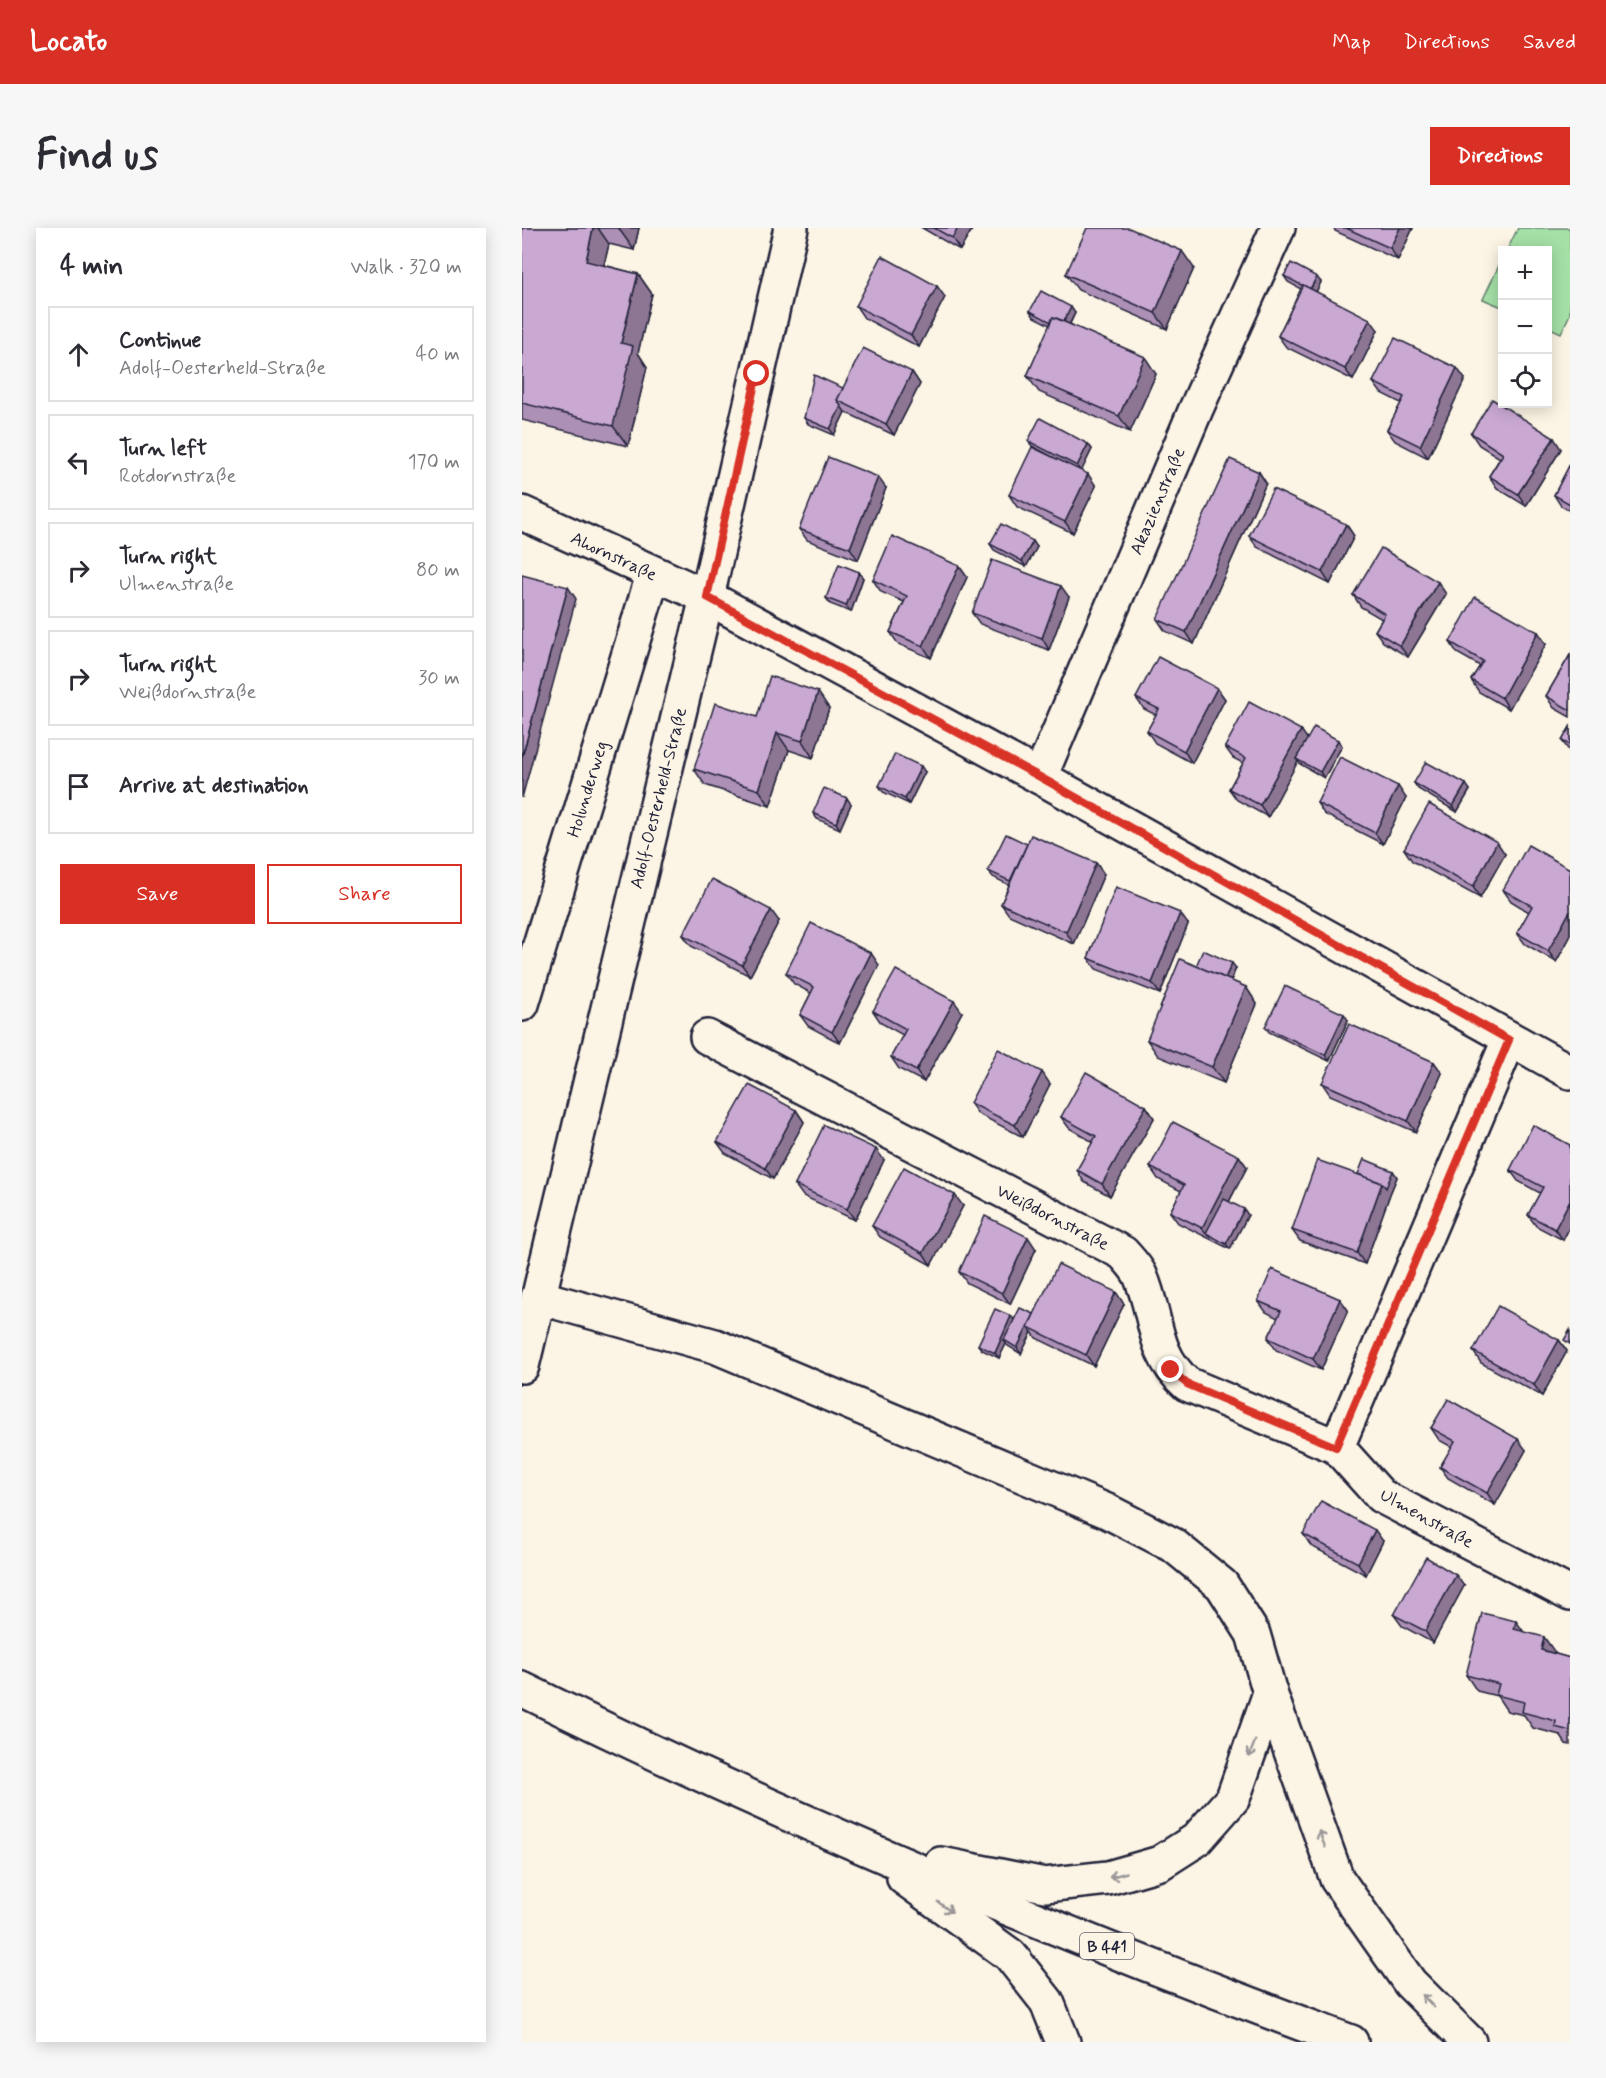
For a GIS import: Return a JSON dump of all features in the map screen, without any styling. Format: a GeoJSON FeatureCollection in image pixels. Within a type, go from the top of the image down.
{"type":"FeatureCollection","features":[{"type":"Feature","properties":{"kind":"street","name":"Adolf-Oesterheld-Straße"},"geometry":{"type":"LineString","coordinates":[[522,1366],[707,597],[791,228]]}},
{"type":"Feature","properties":{"kind":"street","name":"Akazienstraße"},"geometry":{"type":"LineString","coordinates":[[1040,777],[1196,410],[1278,228]]}},
{"type":"Feature","properties":{"kind":"street","name":"Ahornstraße"},"geometry":{"type":"LineString","coordinates":[[522,513],[653,575],[707,597],[1040,777],[1570,1072]]}},
{"type":"Feature","properties":{"kind":"street","name":"Holunderweg"},"geometry":{"type":"LineString","coordinates":[[522,1004],[653,575]]}},
{"type":"Feature","properties":{"kind":"street","name":"Weißdornstraße"},"geometry":{"type":"LineString","coordinates":[[707,1037],[1123,1253],[1139,1273],[1161,1349],[1171,1370],[1187,1384],[1336,1447]]}},
{"type":"Feature","properties":{"kind":"street"},"geometry":{"type":"LineString","coordinates":[[1336,1447],[1509,1040]]}},
{"type":"Feature","properties":{"kind":"street"},"geometry":{"type":"LineString","coordinates":[[538,1297],[715,1346],[1107,1511],[1173,1545],[1222,1585],[1253,1634],[1270,1693],[1337,1879],[1410,1983],[1469,2042]]}},
{"type":"Feature","properties":{"kind":"street","name":"Ulmenstraße"},"geometry":{"type":"LineString","coordinates":[[1336,1447],[1381,1496],[1570,1594]]}},
{"type":"Feature","properties":{"kind":"street","name":"B 441"},"geometry":{"type":"LineString","coordinates":[[522,1689],[863,1848],[1261,2009],[1351,2042]]}},
{"type":"Feature","properties":{"kind":"street"},"geometry":{"type":"LineString","coordinates":[[863,1848],[1045,1885],[1108,1878],[1160,1863],[1196,1840],[1233,1798],[1270,1693]]}},
{"type":"Feature","properties":{"kind":"street"},"geometry":{"type":"LineString","coordinates":[[863,1848],[1010,1955],[1047,2002],[1063,2042]]}},
{"type":"Feature","properties":{"kind":"green space"},"geometry":{"type":"Polygon","coordinates":[[[1518,228],[1570,228],[1570,314],[1561,333],[1552,329],[1552,246],[1509,246],[1518,228]]]}},
{"type":"Feature","properties":{"kind":"green space"},"geometry":{"type":"Polygon","coordinates":[[[1498,267],[1498,305],[1483,299],[1498,267]]]}},
{"type":"Feature","properties":{"kind":"building"},"geometry":{"type":"Polygon","coordinates":[[[522,228],[593,228],[586,261],[638,274],[621,343],[633,346],[613,426],[522,403],[522,228]]]}},
{"type":"Feature","properties":{"kind":"building"},"geometry":{"type":"Polygon","coordinates":[[[934,228],[958,228],[952,238],[934,228]]]}},
{"type":"Feature","properties":{"kind":"building"},"geometry":{"type":"Polygon","coordinates":[[[1087,228],[1129,228],[1182,251],[1155,313],[1066,274],[1087,228]]]}},
{"type":"Feature","properties":{"kind":"building"},"geometry":{"type":"Polygon","coordinates":[[[1346,228],[1400,228],[1390,248],[1346,228]]]}},
{"type":"Feature","properties":{"kind":"building"},"geometry":{"type":"Polygon","coordinates":[[[882,256],[937,286],[911,335],[856,306],[882,256]]]}},
{"type":"Feature","properties":{"kind":"building"},"geometry":{"type":"Polygon","coordinates":[[[1291,263],[1317,277],[1310,289],[1284,276],[1291,263]]]}},
{"type":"Feature","properties":{"kind":"building"},"geometry":{"type":"Polygon","coordinates":[[[1303,285],[1370,319],[1345,369],[1278,336],[1303,285]]]}},
{"type":"Feature","properties":{"kind":"building"},"geometry":{"type":"Polygon","coordinates":[[[1041,291],[1071,307],[1064,321],[1053,317],[1051,322],[1030,311],[1041,291]]]}},
{"type":"Feature","properties":{"kind":"building"},"geometry":{"type":"Polygon","coordinates":[[[1053,317],[1145,357],[1119,416],[1027,376],[1053,317]]]}},
{"type":"Feature","properties":{"kind":"building"},"geometry":{"type":"Polygon","coordinates":[[[1395,338],[1457,368],[1420,446],[1387,430],[1404,397],[1373,382],[1395,338]]]}},
{"type":"Feature","properties":{"kind":"building"},"geometry":{"type":"Polygon","coordinates":[[[863,348],[912,372],[886,424],[837,400],[863,348]]]}},
{"type":"Feature","properties":{"kind":"building"},"geometry":{"type":"Polygon","coordinates":[[[814,375],[843,388],[837,400],[841,406],[830,429],[804,418],[814,375]]]}},
{"type":"Feature","properties":{"kind":"building"},"geometry":{"type":"Polygon","coordinates":[[[1492,399],[1498,403],[1498,408],[1506,408],[1554,438],[1518,494],[1489,476],[1503,454],[1471,433],[1492,399]]]}},
{"type":"Feature","properties":{"kind":"building"},"geometry":{"type":"Polygon","coordinates":[[[1040,418],[1088,444],[1077,466],[1028,441],[1040,418]]]}},
{"type":"Feature","properties":{"kind":"building"},"geometry":{"type":"Polygon","coordinates":[[[1032,447],[1088,474],[1065,522],[1009,495],[1032,447]]]}},
{"type":"Feature","properties":{"kind":"building"},"geometry":{"type":"Polygon","coordinates":[[[828,457],[878,477],[850,548],[799,529],[828,457]]]}},
{"type":"Feature","properties":{"kind":"building"},"geometry":{"type":"Polygon","coordinates":[[[1230,459],[1259,472],[1186,632],[1157,619],[1230,459]]]}},
{"type":"Feature","properties":{"kind":"building"},"geometry":{"type":"Polygon","coordinates":[[[1570,464],[1570,504],[1554,495],[1570,464]]]}},
{"type":"Feature","properties":{"kind":"building"},"geometry":{"type":"Polygon","coordinates":[[[1273,489],[1346,524],[1322,572],[1249,536],[1273,489]]]}},
{"type":"Feature","properties":{"kind":"building"},"geometry":{"type":"Polygon","coordinates":[[[1001,524],[1033,541],[1022,561],[990,544],[1001,524]]]}},
{"type":"Feature","properties":{"kind":"building"},"geometry":{"type":"Polygon","coordinates":[[[892,536],[959,566],[923,646],[890,632],[907,596],[873,580],[892,536]]]}},
{"type":"Feature","properties":{"kind":"building"},"geometry":{"type":"Polygon","coordinates":[[[1381,548],[1438,582],[1400,646],[1375,631],[1385,614],[1353,595],[1381,548]]]}},
{"type":"Feature","properties":{"kind":"building"},"geometry":{"type":"Polygon","coordinates":[[[992,560],[1061,586],[1042,638],[972,613],[992,560]]]}},
{"type":"Feature","properties":{"kind":"building"},"geometry":{"type":"Polygon","coordinates":[[[839,564],[859,572],[846,606],[826,598],[839,564]]]}},
{"type":"Feature","properties":{"kind":"building"},"geometry":{"type":"Polygon","coordinates":[[[522,575],[568,587],[522,757],[522,575]]]}},
{"type":"Feature","properties":{"kind":"building"},"geometry":{"type":"Polygon","coordinates":[[[1475,597],[1538,632],[1502,698],[1471,680],[1483,661],[1450,642],[1475,597]]]}},
{"type":"Feature","properties":{"kind":"building"},"geometry":{"type":"Polygon","coordinates":[[[1570,655],[1570,710],[1546,696],[1570,655]]]}},
{"type":"Feature","properties":{"kind":"building"},"geometry":{"type":"Polygon","coordinates":[[[1158,657],[1217,688],[1184,751],[1147,731],[1159,709],[1136,698],[1158,657]]]}},
{"type":"Feature","properties":{"kind":"building"},"geometry":{"type":"Polygon","coordinates":[[[770,676],[818,692],[802,741],[777,733],[759,790],[694,769],[715,703],[757,717],[770,676]]]}},
{"type":"Feature","properties":{"kind":"building"},"geometry":{"type":"Polygon","coordinates":[[[1249,702],[1301,730],[1260,805],[1229,789],[1246,758],[1225,747],[1249,702]]]}},
{"type":"Feature","properties":{"kind":"building"},"geometry":{"type":"Polygon","coordinates":[[[1314,727],[1338,740],[1320,772],[1296,759],[1314,727]]]}},
{"type":"Feature","properties":{"kind":"building"},"geometry":{"type":"Polygon","coordinates":[[[1570,727],[1570,745],[1562,741],[1570,727]]]}},
{"type":"Feature","properties":{"kind":"building"},"geometry":{"type":"Polygon","coordinates":[[[895,754],[921,766],[905,799],[879,786],[895,754]]]}},
{"type":"Feature","properties":{"kind":"building"},"geometry":{"type":"Polygon","coordinates":[[[1340,757],[1398,786],[1375,833],[1317,803],[1340,757]]]}},
{"type":"Feature","properties":{"kind":"building"},"geometry":{"type":"Polygon","coordinates":[[[1426,762],[1466,784],[1453,806],[1414,783],[1426,762]]]}},
{"type":"Feature","properties":{"kind":"building"},"geometry":{"type":"Polygon","coordinates":[[[824,788],[847,798],[836,823],[813,813],[824,788]]]}},
{"type":"Feature","properties":{"kind":"building"},"geometry":{"type":"Polygon","coordinates":[[[1429,804],[1497,842],[1473,887],[1404,849],[1429,804]]]}},
{"type":"Feature","properties":{"kind":"building"},"geometry":{"type":"Polygon","coordinates":[[[1006,834],[1027,844],[1010,881],[988,871],[1006,834]]]}},
{"type":"Feature","properties":{"kind":"building"},"geometry":{"type":"Polygon","coordinates":[[[1031,835],[1096,863],[1066,932],[1001,904],[1031,835]]]}},
{"type":"Feature","properties":{"kind":"building"},"geometry":{"type":"Polygon","coordinates":[[[1528,845],[1570,869],[1570,911],[1548,951],[1517,933],[1532,906],[1503,890],[1528,845]]]}},
{"type":"Feature","properties":{"kind":"building"},"geometry":{"type":"Polygon","coordinates":[[[712,879],[771,910],[742,965],[683,935],[712,879]]]}},
{"type":"Feature","properties":{"kind":"building"},"geometry":{"type":"Polygon","coordinates":[[[1116,887],[1180,913],[1152,983],[1088,958],[1116,887]]]}},
{"type":"Feature","properties":{"kind":"building"},"geometry":{"type":"Polygon","coordinates":[[[811,923],[871,953],[832,1032],[800,1015],[814,987],[786,973],[811,923]]]}},
{"type":"Feature","properties":{"kind":"building"},"geometry":{"type":"Polygon","coordinates":[[[1203,950],[1232,963],[1225,978],[1196,966],[1203,950]]]}},
{"type":"Feature","properties":{"kind":"building"},"geometry":{"type":"Polygon","coordinates":[[[1180,959],[1246,987],[1212,1067],[1147,1040],[1180,959]]]}},
{"type":"Feature","properties":{"kind":"building"},"geometry":{"type":"Polygon","coordinates":[[[896,970],[954,1001],[916,1071],[891,1057],[906,1029],[873,1011],[896,970]]]}},
{"type":"Feature","properties":{"kind":"building"},"geometry":{"type":"Polygon","coordinates":[[[1285,986],[1344,1014],[1325,1055],[1265,1027],[1285,986]]]}},
{"type":"Feature","properties":{"kind":"building"},"geometry":{"type":"Polygon","coordinates":[[[1349,1024],[1434,1062],[1408,1121],[1322,1083],[1349,1024]]]}},
{"type":"Feature","properties":{"kind":"building"},"geometry":{"type":"Polygon","coordinates":[[[998,1049],[1042,1072],[1015,1125],[970,1103],[998,1049]]]}},
{"type":"Feature","properties":{"kind":"building"},"geometry":{"type":"Polygon","coordinates":[[[1086,1072],[1146,1106],[1102,1184],[1077,1170],[1096,1136],[1061,1117],[1086,1072]]]}},
{"type":"Feature","properties":{"kind":"building"},"geometry":{"type":"Polygon","coordinates":[[[749,1085],[796,1110],[765,1168],[717,1142],[749,1085]]]}},
{"type":"Feature","properties":{"kind":"building"},"geometry":{"type":"Polygon","coordinates":[[[1173,1122],[1239,1156],[1202,1228],[1170,1212],[1184,1185],[1150,1167],[1173,1122]]]}},
{"type":"Feature","properties":{"kind":"building"},"geometry":{"type":"Polygon","coordinates":[[[824,1125],[876,1149],[847,1209],[795,1185],[824,1125]]]}},
{"type":"Feature","properties":{"kind":"building"},"geometry":{"type":"Polygon","coordinates":[[[1533,1125],[1570,1145],[1570,1200],[1555,1229],[1528,1215],[1543,1187],[1510,1170],[1533,1125]]]}},
{"type":"Feature","properties":{"kind":"building"},"geometry":{"type":"Polygon","coordinates":[[[1364,1159],[1393,1171],[1386,1188],[1382,1183],[1358,1174],[1364,1159]]]}},
{"type":"Feature","properties":{"kind":"building"},"geometry":{"type":"Polygon","coordinates":[[[1317,1160],[1382,1183],[1357,1253],[1292,1230],[1317,1160]]]}},
{"type":"Feature","properties":{"kind":"building"},"geometry":{"type":"Polygon","coordinates":[[[904,1167],[955,1195],[923,1253],[872,1226],[904,1167]]]}},
{"type":"Feature","properties":{"kind":"building"},"geometry":{"type":"Polygon","coordinates":[[[1224,1199],[1244,1209],[1226,1244],[1206,1233],[1224,1199]]]}},
{"type":"Feature","properties":{"kind":"building"},"geometry":{"type":"Polygon","coordinates":[[[985,1216],[1028,1237],[1002,1293],[959,1272],[985,1216]]]}},
{"type":"Feature","properties":{"kind":"building"},"geometry":{"type":"Polygon","coordinates":[[[1058,1264],[1116,1292],[1086,1355],[1028,1327],[1058,1264]]]}},
{"type":"Feature","properties":{"kind":"building"},"geometry":{"type":"Polygon","coordinates":[[[1272,1269],[1340,1299],[1313,1359],[1268,1338],[1281,1311],[1258,1301],[1272,1269]]]}},
{"type":"Feature","properties":{"kind":"building"},"geometry":{"type":"Polygon","coordinates":[[[1498,1306],[1559,1340],[1534,1385],[1473,1351],[1498,1306]]]}},
{"type":"Feature","properties":{"kind":"building"},"geometry":{"type":"Polygon","coordinates":[[[1020,1308],[1034,1314],[1017,1348],[1004,1340],[1020,1308]]]}},
{"type":"Feature","properties":{"kind":"building"},"geometry":{"type":"Polygon","coordinates":[[[995,1309],[1011,1316],[995,1353],[978,1345],[995,1309]]]}},
{"type":"Feature","properties":{"kind":"building"},"geometry":{"type":"Polygon","coordinates":[[[1570,1330],[1570,1344],[1564,1340],[1570,1330]]]}},
{"type":"Feature","properties":{"kind":"building"},"geometry":{"type":"Polygon","coordinates":[[[1448,1399],[1518,1439],[1487,1493],[1440,1467],[1455,1441],[1431,1428],[1448,1399]]]}},
{"type":"Feature","properties":{"kind":"building"},"geometry":{"type":"Polygon","coordinates":[[[1321,1501],[1375,1530],[1358,1563],[1303,1534],[1321,1501]]]}},
{"type":"Feature","properties":{"kind":"building"},"geometry":{"type":"Polygon","coordinates":[[[1426,1557],[1456,1575],[1425,1631],[1394,1615],[1426,1557]]]}},
{"type":"Feature","properties":{"kind":"building"},"geometry":{"type":"Polygon","coordinates":[[[1482,1613],[1516,1621],[1514,1629],[1544,1637],[1541,1650],[1570,1658],[1570,1731],[1555,1727],[1556,1721],[1522,1712],[1524,1702],[1496,1695],[1499,1684],[1466,1675],[1482,1613]]]}},
{"type":"Feature","properties":{"kind":"route"},"geometry":{"type":"LineString","coordinates":[[757,374],[707,597],[1040,777],[1509,1040],[1336,1447],[1187,1384],[1171,1370]]}}]}
